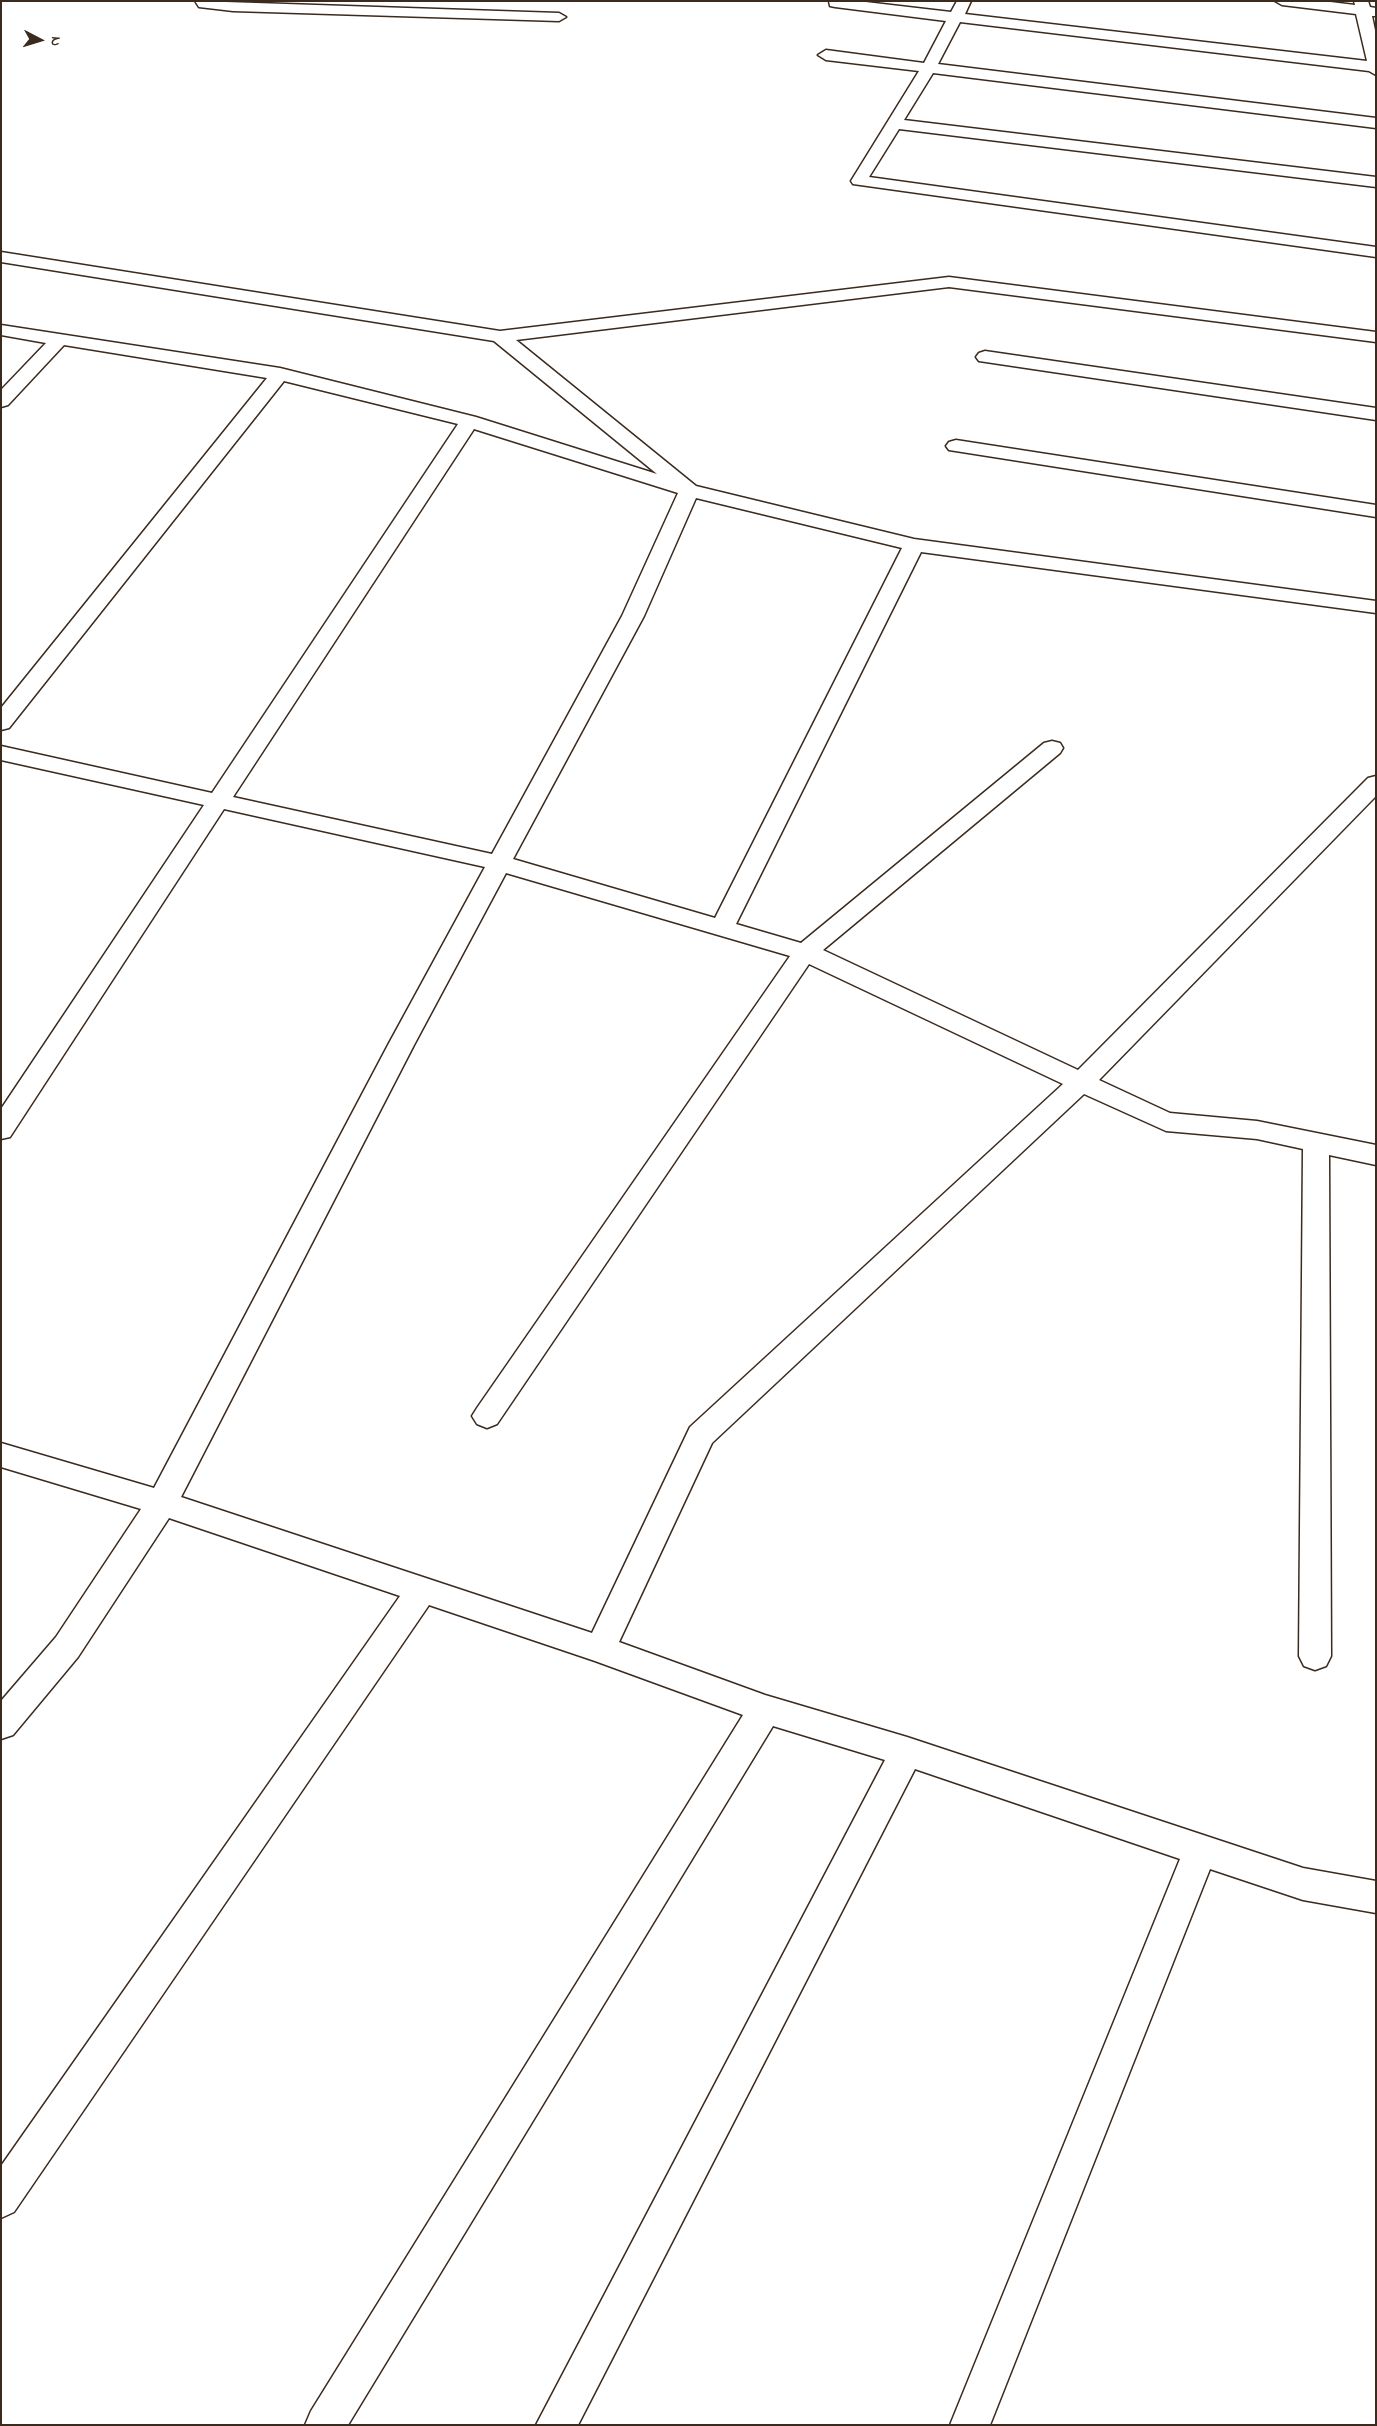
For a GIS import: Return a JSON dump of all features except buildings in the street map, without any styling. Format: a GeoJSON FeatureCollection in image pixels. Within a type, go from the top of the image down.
{"type":"FeatureCollection","features":[{"type":"Feature","properties":{"kind":"street"},"geometry":{"type":"LineString","coordinates":[[202,1],[204,4],[233,8],[559,17]]}},
{"type":"Feature","properties":{"kind":"street"},"geometry":{"type":"LineString","coordinates":[[964,1],[928,67],[859,181],[1376,252]]}},
{"type":"Feature","properties":{"kind":"street"},"geometry":{"type":"LineString","coordinates":[[835,3],[1376,68],[1367,8],[1282,1]]}},
{"type":"Feature","properties":{"kind":"street"},"geometry":{"type":"LineString","coordinates":[[826,55],[1376,123]]}},
{"type":"Feature","properties":{"kind":"street"},"geometry":{"type":"LineString","coordinates":[[894,124],[1376,182]]}},
{"type":"Feature","properties":{"kind":"street"},"geometry":{"type":"LineString","coordinates":[[1,257],[500,336],[949,282],[1376,337]]}},
{"type":"Feature","properties":{"kind":"street"},"geometry":{"type":"LineString","coordinates":[[1,330],[280,374],[469,421],[688,490],[914,545],[1376,607]]}},
{"type":"Feature","properties":{"kind":"street"},"geometry":{"type":"LineString","coordinates":[[500,336],[688,490]]}},
{"type":"Feature","properties":{"kind":"street"},"geometry":{"type":"LineString","coordinates":[[1,401],[59,340]]}},
{"type":"Feature","properties":{"kind":"street"},"geometry":{"type":"LineString","coordinates":[[985,357],[1376,414]]}},
{"type":"Feature","properties":{"kind":"street"},"geometry":{"type":"LineString","coordinates":[[1,723],[280,374]]}},
{"type":"Feature","properties":{"kind":"street"},"geometry":{"type":"LineString","coordinates":[[1,1130],[469,421]]}},
{"type":"Feature","properties":{"kind":"street"},"geometry":{"type":"LineString","coordinates":[[956,446],[1376,511]]}},
{"type":"Feature","properties":{"kind":"street"},"geometry":{"type":"LineString","coordinates":[[1,1725],[67,1647],[162,1503],[401,1045],[633,616],[688,490]]}},
{"type":"Feature","properties":{"kind":"street"},"geometry":{"type":"LineString","coordinates":[[722,928],[914,545]]}},
{"type":"Feature","properties":{"kind":"street"},"geometry":{"type":"LineString","coordinates":[[487,1416],[805,952],[1052,748]]}},
{"type":"Feature","properties":{"kind":"street"},"geometry":{"type":"LineString","coordinates":[[1,753],[499,863],[805,952],[1166,1122],[1257,1130],[1376,1155]]}},
{"type":"Feature","properties":{"kind":"street"},"geometry":{"type":"LineString","coordinates":[[600,1649],[701,1435],[1081,1082],[1376,783]]}},
{"type":"Feature","properties":{"kind":"street"},"geometry":{"type":"LineString","coordinates":[[1315,1656],[1316,1142]]}},
{"type":"Feature","properties":{"kind":"street"},"geometry":{"type":"LineString","coordinates":[[1,1455],[162,1503],[600,1649],[765,1709],[907,1752],[1303,1884],[1376,1897]]}},
{"type":"Feature","properties":{"kind":"street"},"geometry":{"type":"LineString","coordinates":[[1,2199],[422,1590]]}},
{"type":"Feature","properties":{"kind":"street"},"geometry":{"type":"LineString","coordinates":[[325,2425],[765,1709]]}},
{"type":"Feature","properties":{"kind":"street"},"geometry":{"type":"LineString","coordinates":[[556,2425],[907,1752]]}},
{"type":"Feature","properties":{"kind":"street"},"geometry":{"type":"LineString","coordinates":[[970,2425],[1201,1849]]}}]}
